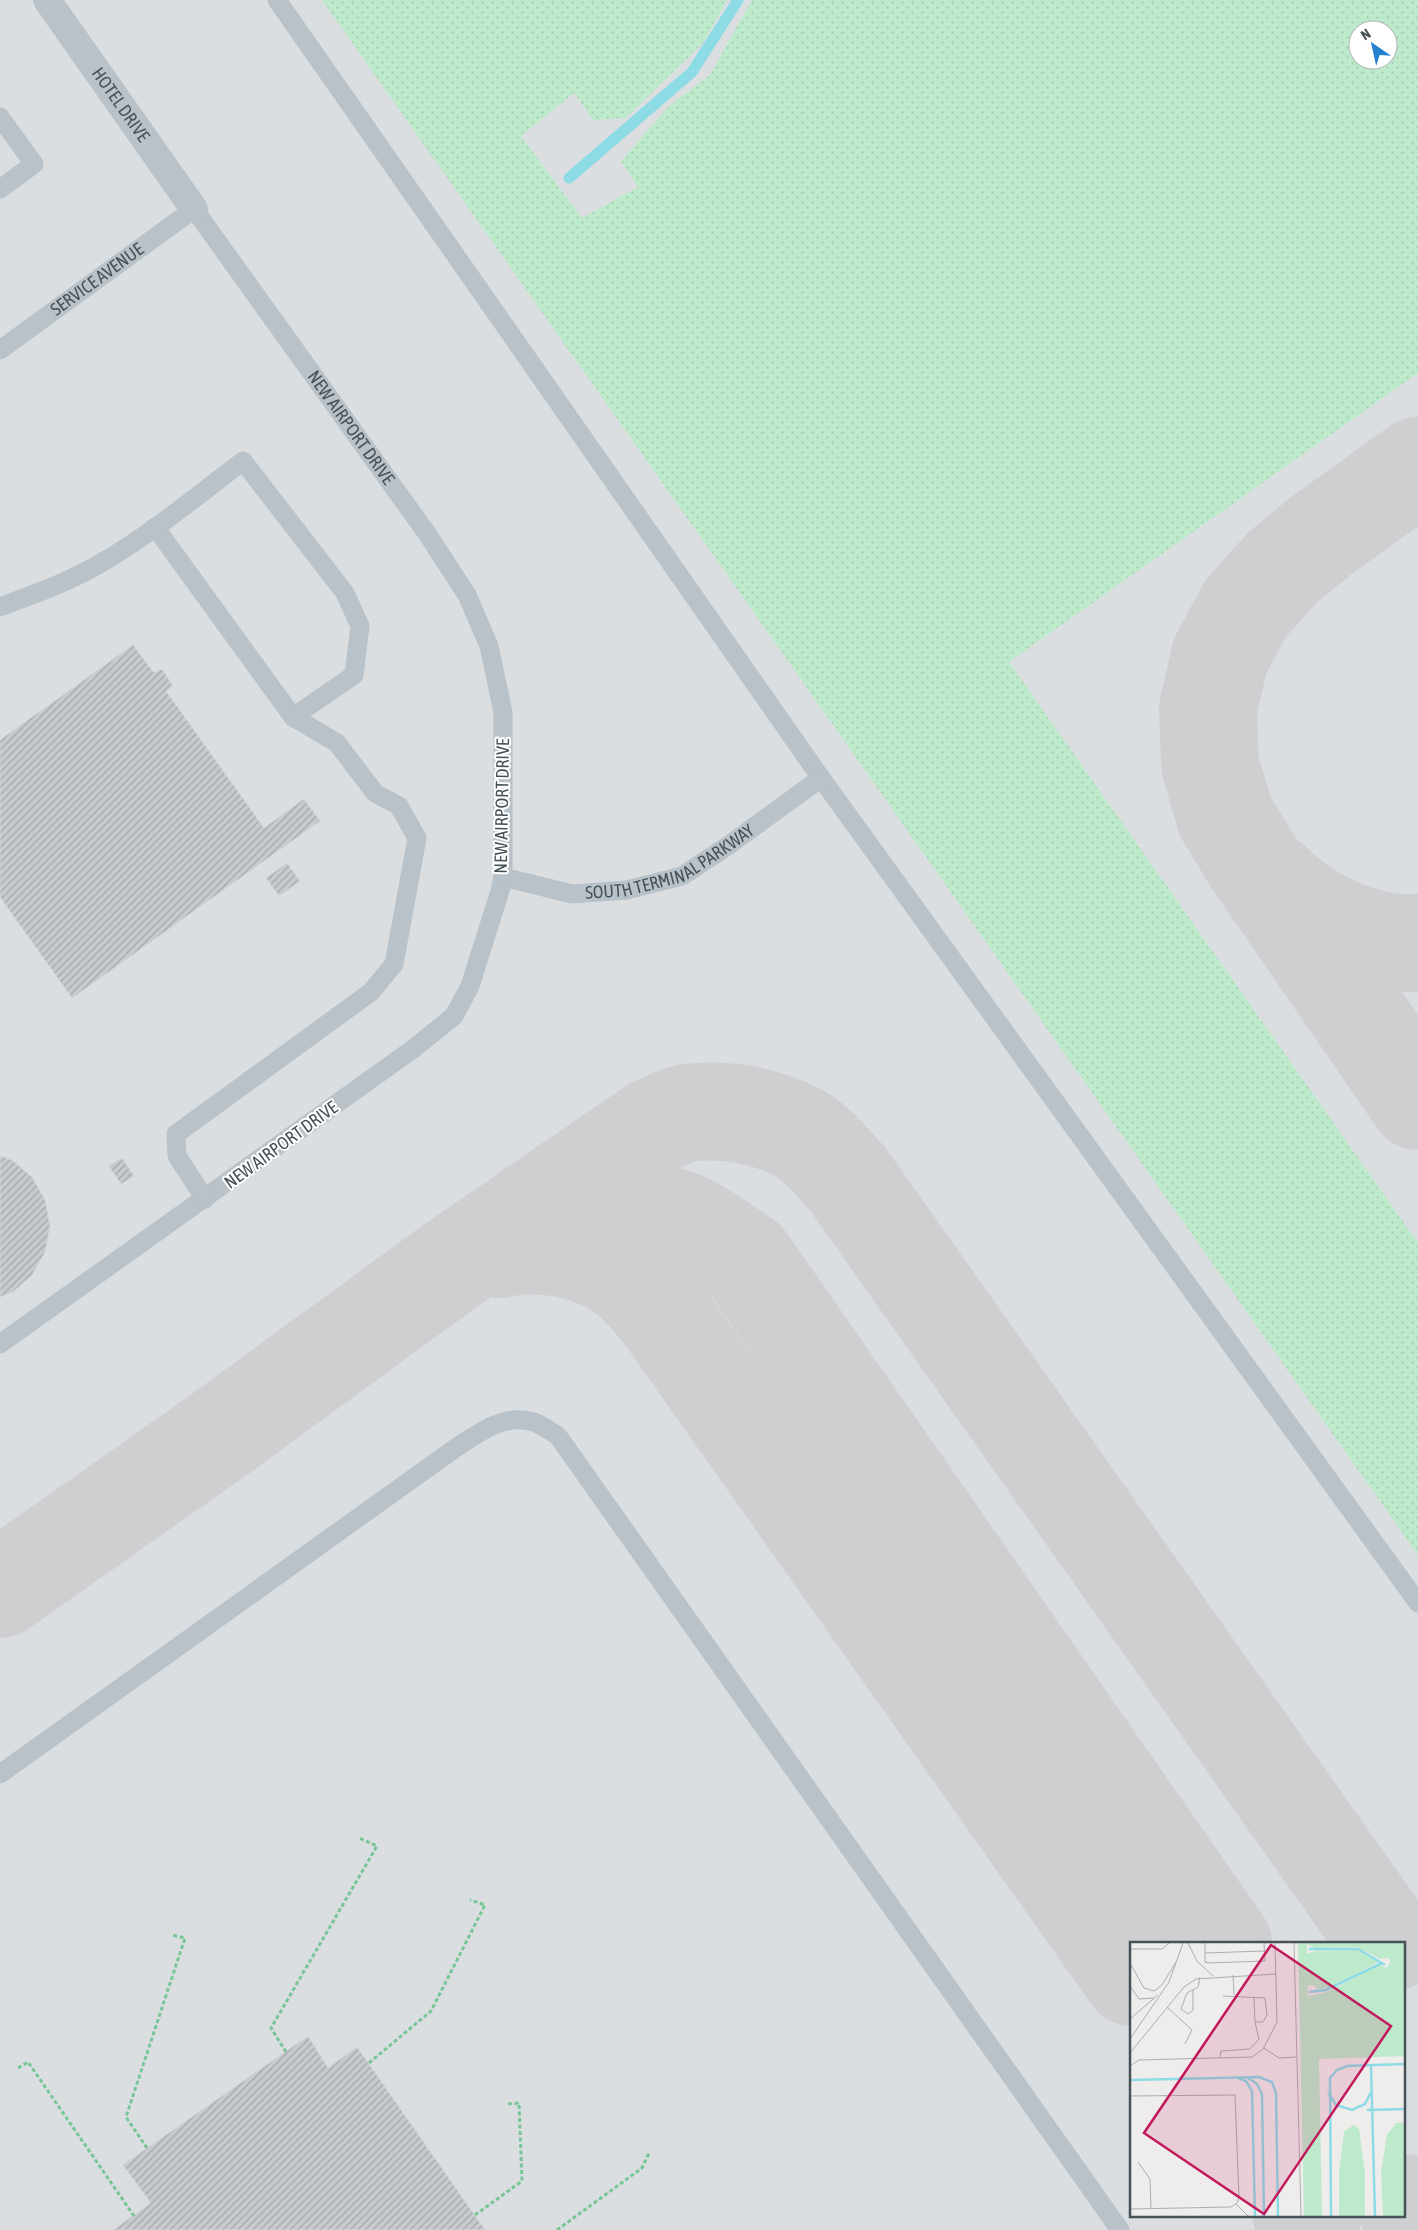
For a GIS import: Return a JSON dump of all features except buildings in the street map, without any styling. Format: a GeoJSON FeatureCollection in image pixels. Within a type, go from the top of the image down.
{"type":"FeatureCollection","features":[{"type":"Feature","properties":{"kind":"street","name":"HOTEL DRIVE"},"geometry":{"type":"LineString","coordinates":[[47,0],[194,209]]}},
{"type":"Feature","properties":{"kind":"lane"},"geometry":{"type":"LineString","coordinates":[[276,0],[821,778],[1418,1603]]}},
{"type":"Feature","properties":{"kind":"lane"},"geometry":{"type":"LineString","coordinates":[[0,117],[34,164],[0,189]]}},
{"type":"Feature","properties":{"kind":"lane","name":"SERVICE AVENUE"},"geometry":{"type":"LineString","coordinates":[[0,350],[194,209]]}},
{"type":"Feature","properties":{"kind":"lane","name":"NEW AIRPORT DRIVE"},"geometry":{"type":"LineString","coordinates":[[0,1344],[413,1050],[454,1016],[470,986],[503,877],[503,712],[489,646],[467,595],[428,535],[194,209]]}},
{"type":"Feature","properties":{"kind":"lane"},"geometry":{"type":"LineString","coordinates":[[0,607],[47,590],[101,563],[155,527],[243,461],[345,593],[360,626],[354,675],[293,717]]}},
{"type":"Feature","properties":{"kind":"lane"},"geometry":{"type":"LineString","coordinates":[[155,527],[293,717],[337,743],[376,793],[399,806],[417,838],[394,964],[371,992],[176,1134],[176,1156],[205,1199]]}},
{"type":"Feature","properties":{"kind":"lane","name":"SOUTH TERMINAL PARKWAY"},"geometry":{"type":"LineString","coordinates":[[503,877],[572,894],[628,890],[682,876],[729,845],[821,778]]}},
{"type":"Feature","properties":{"kind":"lane"},"geometry":{"type":"LineString","coordinates":[[0,1774],[457,1447],[488,1427],[509,1420],[533,1422],[558,1436],[1120,2230]]}},
{"type":"Feature","properties":{"kind":"path"},"geometry":{"type":"LineString","coordinates":[[286,2052],[271,2028],[377,1846],[359,1838]]}},
{"type":"Feature","properties":{"kind":"path"},"geometry":{"type":"LineString","coordinates":[[368,2063],[431,2011],[485,1905],[470,1900]]}},
{"type":"Feature","properties":{"kind":"path"},"geometry":{"type":"LineString","coordinates":[[147,2148],[126,2117],[185,1938],[172,1935]]}},
{"type":"Feature","properties":{"kind":"path"},"geometry":{"type":"LineString","coordinates":[[18,2068],[28,2062],[134,2216]]}},
{"type":"Feature","properties":{"kind":"path"},"geometry":{"type":"LineString","coordinates":[[475,2215],[522,2181],[519,2103],[508,2104]]}},
{"type":"Feature","properties":{"kind":"path"},"geometry":{"type":"LineString","coordinates":[[557,2230],[642,2168],[649,2153]]}},
{"type":"Feature","properties":{"kind":"shaded area"},"geometry":{"type":"Polygon","coordinates":[[[0,0],[1418,0],[1418,2230],[0,2230],[0,0]]]}},
{"type":"Feature","properties":{"kind":"green space"},"geometry":{"type":"Polygon","coordinates":[[[322,0],[727,0],[703,43],[626,118],[593,120],[574,93],[521,136],[582,218],[638,187],[621,161],[669,106],[710,75],[752,0],[1418,0],[1418,373],[1009,662],[1418,1243],[1418,1555],[322,0]]]}},
{"type":"Feature","properties":{"kind":"waterway"},"geometry":{"type":"LineString","coordinates":[[569,178],[692,72],[738,0]]}},
{"type":"Feature","properties":{"kind":"taxiway"},"geometry":{"type":"LineString","coordinates":[[1418,466],[1322,535],[1282,568],[1246,608],[1220,656],[1208,709],[1210,764],[1225,816],[1253,862],[1418,1101]]}},
{"type":"Feature","properties":{"kind":"taxiway"},"geometry":{"type":"LineString","coordinates":[[1272,882],[1303,908],[1339,928],[1378,940],[1418,943]]}},
{"type":"Feature","properties":{"kind":"taxiway"},"geometry":{"type":"LineString","coordinates":[[0,1589],[220,1434],[450,1266],[654,1126],[687,1113],[715,1111],[758,1117],[786,1127],[806,1137],[847,1178],[1388,1942]]}},
{"type":"Feature","properties":{"kind":"taxiway"},"geometry":{"type":"LineString","coordinates":[[532,1209],[590,1207],[632,1209],[671,1216],[688,1223],[746,1260],[1222,1942]]}},
{"type":"Feature","properties":{"kind":"taxiway"},"geometry":{"type":"LineString","coordinates":[[500,1249],[532,1245],[548,1246],[581,1253],[612,1266],[625,1274],[647,1294],[676,1332],[1130,1974]]}},
{"type":"Feature","properties":{"kind":"taxiway"},"geometry":{"type":"LineString","coordinates":[[1406,2206],[1418,2223]]}},
{"type":"Feature","properties":{"kind":"taxiway"},"geometry":{"type":"LineString","coordinates":[[1303,2218],[1311,2230]]}}]}
